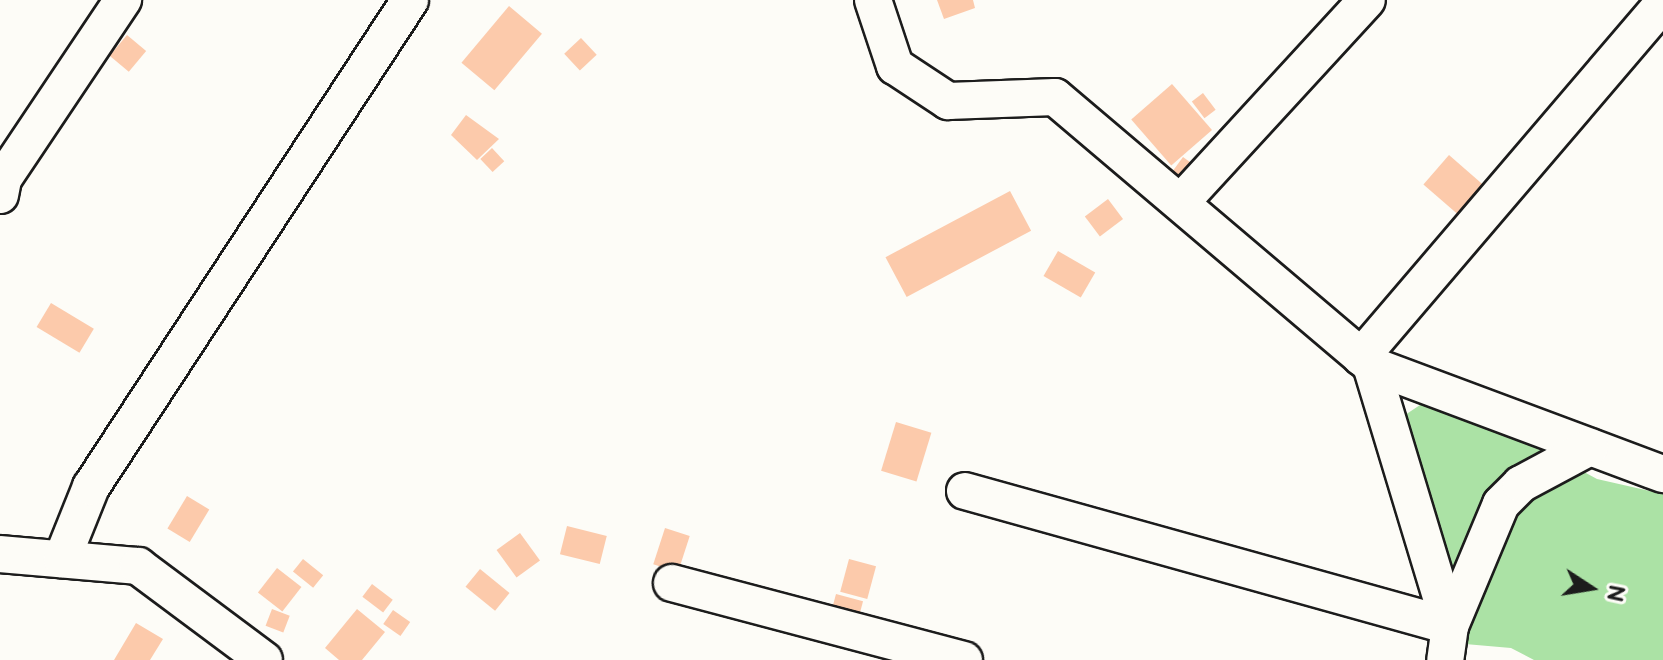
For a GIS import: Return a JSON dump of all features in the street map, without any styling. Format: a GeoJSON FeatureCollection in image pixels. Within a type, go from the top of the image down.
{"type":"FeatureCollection","features":[{"type":"Feature","properties":{"kind":"street"},"geometry":{"type":"LineString","coordinates":[[0,195],[3,179],[123,0]]}},
{"type":"Feature","properties":{"kind":"street"},"geometry":{"type":"LineString","coordinates":[[62,559],[91,487],[410,0]]}},
{"type":"Feature","properties":{"kind":"street"},"geometry":{"type":"LineString","coordinates":[[873,0],[895,66],[948,101],[1055,97],[1182,201],[1366,361],[1663,474]]}},
{"type":"Feature","properties":{"kind":"street"},"geometry":{"type":"LineString","coordinates":[[1182,201],[1367,0]]}},
{"type":"Feature","properties":{"kind":"street"},"geometry":{"type":"LineString","coordinates":[[1366,361],[1663,4]]}},
{"type":"Feature","properties":{"kind":"street"},"geometry":{"type":"LineString","coordinates":[[1366,361],[1448,643]]}},
{"type":"Feature","properties":{"kind":"street"},"geometry":{"type":"LineString","coordinates":[[1448,643],[1501,504],[1521,484],[1590,447]]}},
{"type":"Feature","properties":{"kind":"street"},"geometry":{"type":"LineString","coordinates":[[965,491],[1448,643]]}},
{"type":"Feature","properties":{"kind":"street"},"geometry":{"type":"LineString","coordinates":[[0,554],[138,566],[264,660]]}},
{"type":"Feature","properties":{"kind":"street"},"geometry":{"type":"LineString","coordinates":[[672,583],[964,660]]}},
{"type":"Feature","properties":{"kind":"green space"},"geometry":{"type":"Polygon","coordinates":[[[1423,403],[1503,428],[1597,479],[1663,494],[1663,660],[1534,660],[1511,648],[1465,644],[1402,417],[1423,403]]]}},
{"type":"Feature","properties":{"kind":"building"},"geometry":{"type":"Polygon","coordinates":[[[937,0],[973,0],[975,8],[944,19],[937,0]]]}},
{"type":"Feature","properties":{"kind":"building"},"geometry":{"type":"Polygon","coordinates":[[[509,6],[542,34],[494,90],[461,63],[509,6]]]}},
{"type":"Feature","properties":{"kind":"building"},"geometry":{"type":"Polygon","coordinates":[[[127,35],[146,51],[129,72],[110,56],[127,35]]]}},
{"type":"Feature","properties":{"kind":"building"},"geometry":{"type":"Polygon","coordinates":[[[581,38],[597,55],[580,71],[564,54],[581,38]]]}},
{"type":"Feature","properties":{"kind":"building"},"geometry":{"type":"Polygon","coordinates":[[[1172,84],[1212,130],[1171,165],[1131,119],[1172,84]]]}},
{"type":"Feature","properties":{"kind":"building"},"geometry":{"type":"Polygon","coordinates":[[[1203,93],[1216,110],[1204,118],[1192,101],[1203,93]]]}},
{"type":"Feature","properties":{"kind":"building"},"geometry":{"type":"Polygon","coordinates":[[[466,115],[499,139],[477,160],[451,135],[466,115]]]}},
{"type":"Feature","properties":{"kind":"building"},"geometry":{"type":"Polygon","coordinates":[[[492,148],[504,161],[493,172],[480,159],[492,148]]]}},
{"type":"Feature","properties":{"kind":"building"},"geometry":{"type":"Polygon","coordinates":[[[1449,155],[1486,187],[1460,217],[1423,184],[1449,155]]]}},
{"type":"Feature","properties":{"kind":"building"},"geometry":{"type":"Polygon","coordinates":[[[1183,157],[1194,165],[1181,184],[1169,176],[1183,157]]]}},
{"type":"Feature","properties":{"kind":"building"},"geometry":{"type":"Polygon","coordinates":[[[1010,191],[1031,231],[907,297],[886,257],[1010,191]]]}},
{"type":"Feature","properties":{"kind":"building"},"geometry":{"type":"Polygon","coordinates":[[[1108,199],[1123,219],[1100,236],[1085,216],[1108,199]]]}},
{"type":"Feature","properties":{"kind":"building"},"geometry":{"type":"Polygon","coordinates":[[[1058,251],[1095,272],[1081,298],[1044,276],[1058,251]]]}},
{"type":"Feature","properties":{"kind":"building"},"geometry":{"type":"Polygon","coordinates":[[[51,303],[94,329],[79,353],[37,327],[51,303]]]}},
{"type":"Feature","properties":{"kind":"building"},"geometry":{"type":"Polygon","coordinates":[[[896,422],[931,433],[916,482],[881,471],[896,422]]]}},
{"type":"Feature","properties":{"kind":"building"},"geometry":{"type":"Polygon","coordinates":[[[187,496],[209,509],[190,542],[167,529],[187,496]]]}},
{"type":"Feature","properties":{"kind":"building"},"geometry":{"type":"Polygon","coordinates":[[[567,526],[607,536],[600,564],[560,554],[567,526]]]}},
{"type":"Feature","properties":{"kind":"building"},"geometry":{"type":"Polygon","coordinates":[[[665,528],[690,536],[678,572],[653,564],[665,528]]]}},
{"type":"Feature","properties":{"kind":"building"},"geometry":{"type":"Polygon","coordinates":[[[520,533],[540,561],[517,578],[497,550],[520,533]]]}},
{"type":"Feature","properties":{"kind":"building"},"geometry":{"type":"Polygon","coordinates":[[[303,559],[323,575],[313,588],[293,571],[303,559]]]}},
{"type":"Feature","properties":{"kind":"building"},"geometry":{"type":"Polygon","coordinates":[[[849,559],[876,566],[867,599],[840,592],[849,559]]]}},
{"type":"Feature","properties":{"kind":"building"},"geometry":{"type":"Polygon","coordinates":[[[277,568],[301,587],[282,612],[258,592],[277,568]]]}},
{"type":"Feature","properties":{"kind":"building"},"geometry":{"type":"Polygon","coordinates":[[[480,569],[510,593],[495,611],[466,587],[480,569]]]}},
{"type":"Feature","properties":{"kind":"building"},"geometry":{"type":"Polygon","coordinates":[[[372,584],[393,600],[383,612],[362,597],[372,584]]]}},
{"type":"Feature","properties":{"kind":"building"},"geometry":{"type":"Polygon","coordinates":[[[836,594],[863,601],[857,622],[830,615],[836,594]]]}},
{"type":"Feature","properties":{"kind":"building"},"geometry":{"type":"Polygon","coordinates":[[[272,609],[290,616],[283,633],[266,626],[272,609]]]}},
{"type":"Feature","properties":{"kind":"building"},"geometry":{"type":"Polygon","coordinates":[[[357,609],[385,632],[362,660],[339,660],[325,648],[357,609]]]}},
{"type":"Feature","properties":{"kind":"building"},"geometry":{"type":"Polygon","coordinates":[[[393,610],[410,622],[400,636],[383,624],[393,610]]]}},
{"type":"Feature","properties":{"kind":"building"},"geometry":{"type":"Polygon","coordinates":[[[136,623],[163,639],[150,660],[114,660],[136,623]]]}}]}
